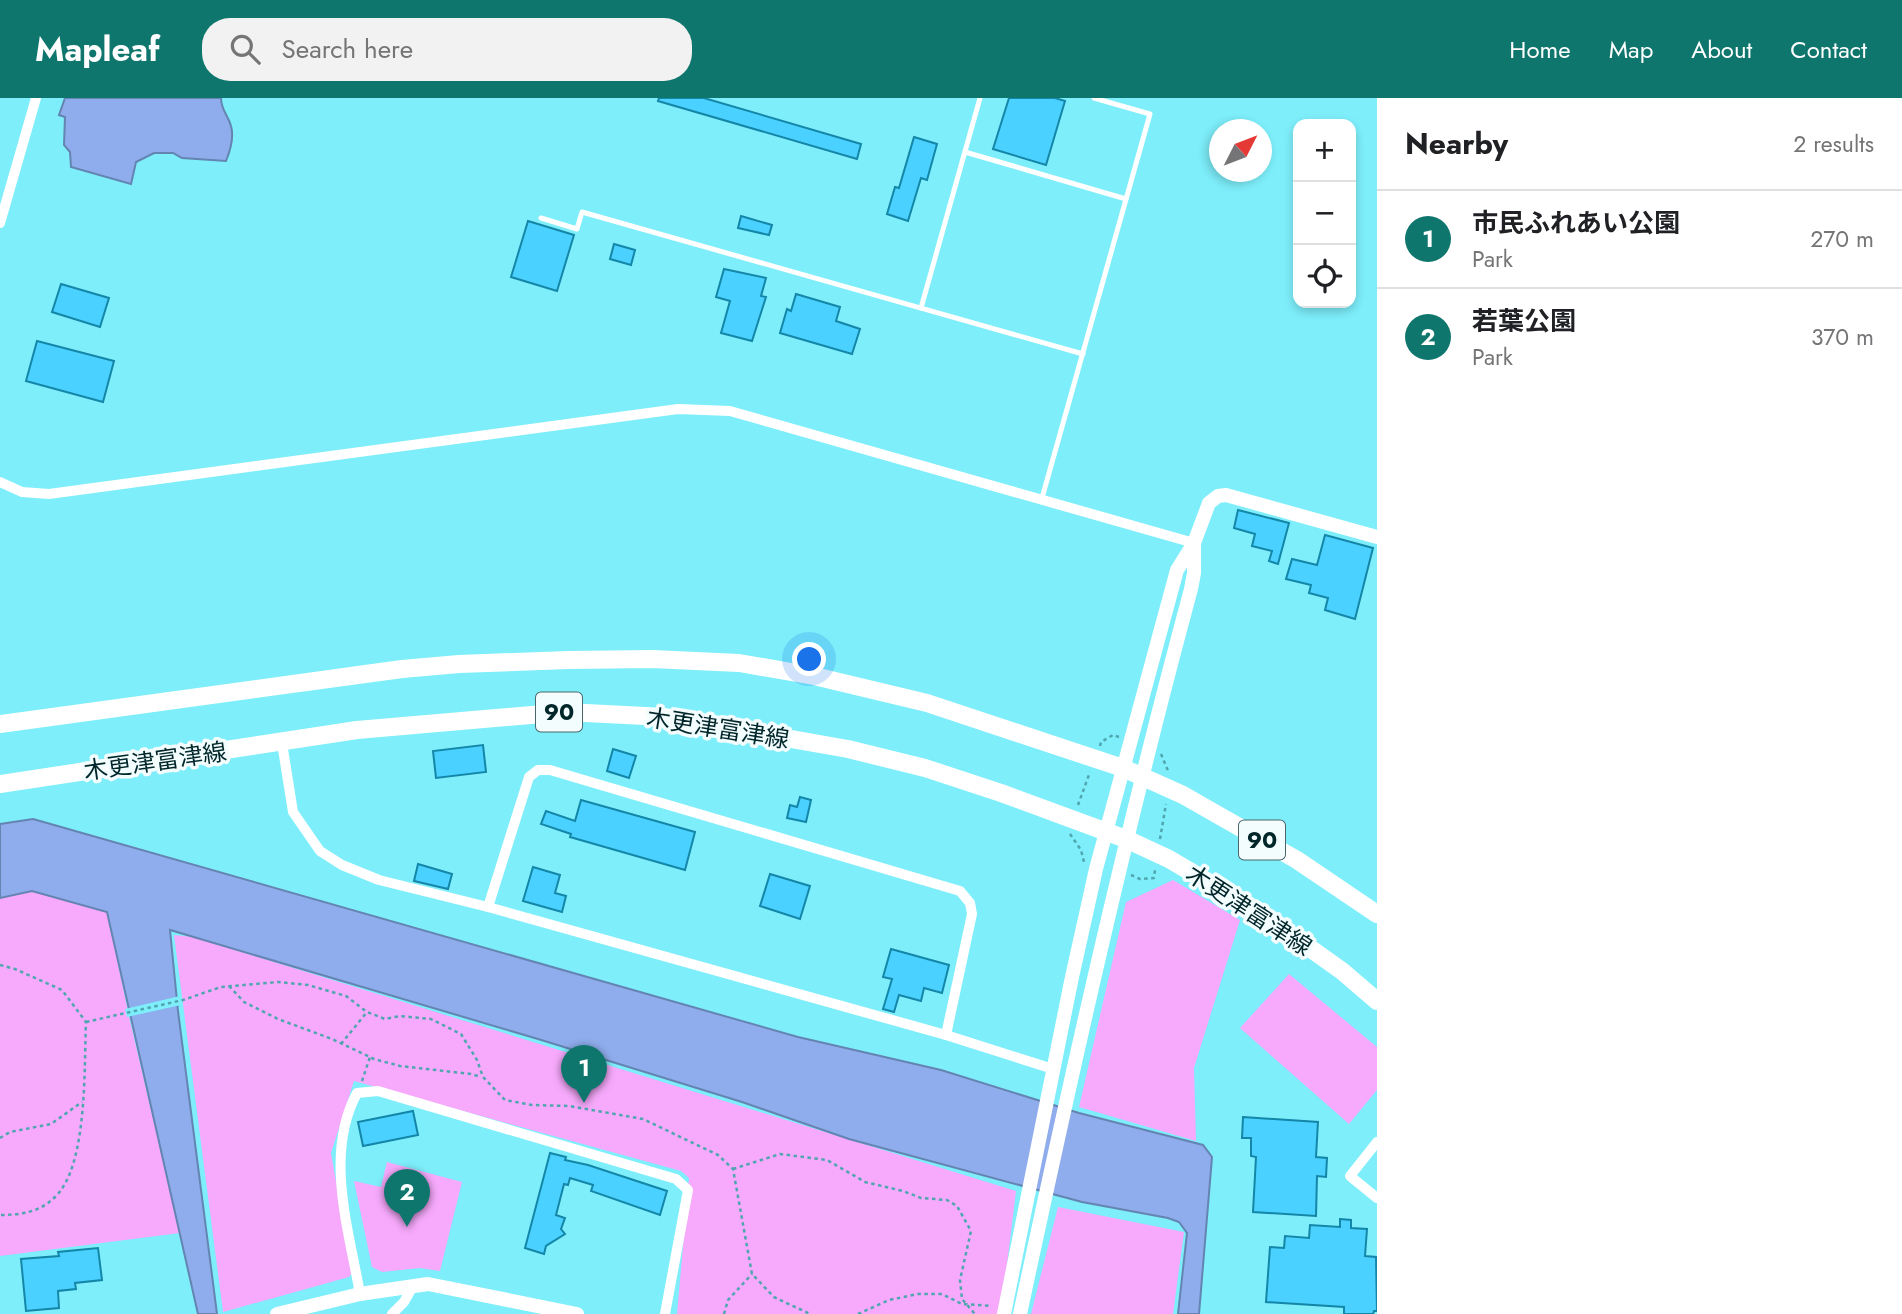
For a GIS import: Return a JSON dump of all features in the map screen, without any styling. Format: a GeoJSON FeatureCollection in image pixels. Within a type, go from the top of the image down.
{"type":"FeatureCollection","features":[{"type":"Feature","properties":{"kind":"main road","name":"90"},"geometry":{"type":"LineString","coordinates":[[0,724],[402,669],[499,661],[652,659],[739,663],[814,676],[927,703],[1123,768],[1168,789],[1297,860],[1377,914]]}},
{"type":"Feature","properties":{"kind":"main road","name":"木更津富津線"},"geometry":{"type":"LineString","coordinates":[[0,784],[357,730],[566,712],[665,717],[861,752],[938,772],[1126,839],[1215,884],[1281,927],[1377,1000]]}},
{"type":"Feature","properties":{"kind":"street"},"geometry":{"type":"LineString","coordinates":[[0,223],[36,98]]}},
{"type":"Feature","properties":{"kind":"street"},"geometry":{"type":"LineString","coordinates":[[0,482],[22,492],[49,494],[609,418],[697,409],[730,411],[1194,543]]}},
{"type":"Feature","properties":{"kind":"street"},"geometry":{"type":"LineString","coordinates":[[1004,1311],[1075,964],[1106,832],[1177,570],[1194,543],[1209,503],[1222,495],[1377,537]]}},
{"type":"Feature","properties":{"kind":"street"},"geometry":{"type":"LineString","coordinates":[[1020,1314],[1065,1099],[1126,839],[1191,589],[1194,543]]}},
{"type":"Feature","properties":{"kind":"street"},"geometry":{"type":"LineString","coordinates":[[282,743],[293,811],[320,851],[342,865],[379,880],[488,907],[946,1035],[1054,1069]]}},
{"type":"Feature","properties":{"kind":"street"},"geometry":{"type":"LineString","coordinates":[[488,907],[529,776],[538,770],[550,770],[960,891],[970,902],[972,914],[946,1035]]}},
{"type":"Feature","properties":{"kind":"street"},"geometry":{"type":"LineString","coordinates":[[360,1294],[339,1178],[344,1128],[350,1105],[357,1093],[379,1091],[676,1179],[688,1191],[665,1314]]}},
{"type":"Feature","properties":{"kind":"street"},"geometry":{"type":"LineString","coordinates":[[1377,1142],[1350,1176],[1377,1198]]}},
{"type":"Feature","properties":{"kind":"street"},"geometry":{"type":"LineString","coordinates":[[277,1314],[360,1294],[428,1284],[578,1314]]}},
{"type":"Feature","properties":{"kind":"street"},"geometry":{"type":"LineString","coordinates":[[392,1314],[404,1302],[413,1286]]}},
{"type":"Feature","properties":{"kind":"lane"},"geometry":{"type":"LineString","coordinates":[[920,308],[980,98]]}},
{"type":"Feature","properties":{"kind":"lane"},"geometry":{"type":"LineString","coordinates":[[1042,498],[1150,114],[1094,98]]}},
{"type":"Feature","properties":{"kind":"lane"},"geometry":{"type":"LineString","coordinates":[[965,152],[1126,199]]}},
{"type":"Feature","properties":{"kind":"lane"},"geometry":{"type":"LineString","coordinates":[[541,218],[577,229],[582,212],[1083,354]]}},
{"type":"Feature","properties":{"kind":"path"},"geometry":{"type":"LineString","coordinates":[[1081,850],[1068,831],[1101,742],[1113,735]]}},
{"type":"Feature","properties":{"kind":"path"},"geometry":{"type":"LineString","coordinates":[[1140,879],[1154,878],[1170,776],[1161,752]]}},
{"type":"Feature","properties":{"kind":"path"},"geometry":{"type":"LineString","coordinates":[[0,965],[62,990],[86,1022],[79,1144],[69,1173],[57,1195],[41,1208],[20,1215],[0,1215]]}},
{"type":"Feature","properties":{"kind":"path"},"geometry":{"type":"LineString","coordinates":[[86,1022],[183,1000],[221,987],[278,982],[308,985],[346,996],[367,1012],[385,1019],[400,1016],[430,1019],[461,1034],[477,1060],[483,1077],[505,1100],[532,1105],[569,1106],[643,1119],[718,1155],[733,1169],[752,1274],[774,1297],[810,1314]]}},
{"type":"Feature","properties":{"kind":"path"},"geometry":{"type":"LineString","coordinates":[[229,986],[244,1002],[370,1057],[400,1066],[483,1077]]}},
{"type":"Feature","properties":{"kind":"path"},"geometry":{"type":"LineString","coordinates":[[341,1044],[367,1012]]}},
{"type":"Feature","properties":{"kind":"path"},"geometry":{"type":"LineString","coordinates":[[357,1093],[370,1057]]}},
{"type":"Feature","properties":{"kind":"path"},"geometry":{"type":"LineString","coordinates":[[0,1138],[10,1132],[51,1124],[82,1102]]}},
{"type":"Feature","properties":{"kind":"path"},"geometry":{"type":"LineString","coordinates":[[733,1169],[780,1154],[807,1156],[827,1160],[865,1182],[921,1198],[947,1200],[957,1206],[971,1231],[960,1280],[962,1299],[975,1314]]}},
{"type":"Feature","properties":{"kind":"path"},"geometry":{"type":"LineString","coordinates":[[724,1314],[728,1300],[752,1274]]}},
{"type":"Feature","properties":{"kind":"path"},"geometry":{"type":"LineString","coordinates":[[858,1314],[889,1300],[918,1294],[942,1294],[967,1304],[1004,1311]]}},
{"type":"Feature","properties":{"kind":"shaded area"},"geometry":{"type":"Polygon","coordinates":[[[1173,880],[1240,920],[1194,1068],[1196,1141],[1079,1107],[1126,902],[1173,880]]]}},
{"type":"Feature","properties":{"kind":"shaded area"},"geometry":{"type":"Polygon","coordinates":[[[32,891],[107,912],[180,1233],[0,1256],[0,898],[32,891]]]}},
{"type":"Feature","properties":{"kind":"shaded area"},"geometry":{"type":"Polygon","coordinates":[[[174,935],[193,937],[1016,1191],[1001,1314],[677,1314],[689,1178],[681,1171],[354,1081],[331,1153],[352,1273],[349,1277],[223,1312],[174,935]]]}},
{"type":"Feature","properties":{"kind":"shaded area"},"geometry":{"type":"Polygon","coordinates":[[[1289,974],[1377,1047],[1377,1090],[1349,1124],[1240,1028],[1289,974]]]}},
{"type":"Feature","properties":{"kind":"shaded area"},"geometry":{"type":"Polygon","coordinates":[[[387,1162],[462,1182],[440,1271],[420,1268],[382,1272],[372,1267],[354,1181],[381,1187],[387,1162]]]}},
{"type":"Feature","properties":{"kind":"shaded area"},"geometry":{"type":"Polygon","coordinates":[[[1058,1207],[1184,1232],[1173,1314],[1031,1314],[1058,1207]]]}},
{"type":"Feature","properties":{"kind":"water"},"geometry":{"type":"Polygon","coordinates":[[[65,98],[221,98],[232,130],[226,161],[154,153],[136,162],[131,184],[71,167],[70,152],[64,145],[65,117],[59,115],[65,98]]]}},
{"type":"Feature","properties":{"kind":"water"},"geometry":{"type":"Polygon","coordinates":[[[33,819],[798,1037],[941,1070],[1079,1113],[1203,1145],[1212,1157],[1199,1314],[1178,1314],[1187,1233],[1179,1222],[1082,1202],[849,1139],[742,1102],[538,1039],[170,930],[217,1314],[198,1314],[107,912],[32,891],[0,898],[0,824],[33,819]]]}},
{"type":"Feature","properties":{"kind":"pier"},"geometry":{"type":"Polygon","coordinates":[[[180,996],[181,1005],[127,1017],[125,1009],[180,996]]]}},
{"type":"Feature","properties":{"kind":"building"},"geometry":{"type":"Polygon","coordinates":[[[659,98],[704,98],[861,144],[857,159],[658,101],[659,98]]]}},
{"type":"Feature","properties":{"kind":"building"},"geometry":{"type":"Polygon","coordinates":[[[1009,98],[1055,98],[1065,101],[1046,165],[993,149],[1009,98]]]}},
{"type":"Feature","properties":{"kind":"building"},"geometry":{"type":"Polygon","coordinates":[[[914,137],[937,144],[927,180],[921,178],[908,221],[887,214],[895,187],[899,188],[914,137]]]}},
{"type":"Feature","properties":{"kind":"building"},"geometry":{"type":"Polygon","coordinates":[[[741,216],[772,225],[769,235],[738,228],[741,216]]]}},
{"type":"Feature","properties":{"kind":"building"},"geometry":{"type":"Polygon","coordinates":[[[528,221],[574,235],[557,291],[511,277],[528,221]]]}},
{"type":"Feature","properties":{"kind":"building"},"geometry":{"type":"Polygon","coordinates":[[[614,244],[635,250],[631,265],[610,259],[614,244]]]}},
{"type":"Feature","properties":{"kind":"building"},"geometry":{"type":"Polygon","coordinates":[[[724,269],[766,278],[761,296],[766,297],[752,341],[721,333],[730,301],[716,297],[724,269]]]}},
{"type":"Feature","properties":{"kind":"building"},"geometry":{"type":"Polygon","coordinates":[[[61,284],[109,298],[100,327],[52,312],[61,284]]]}},
{"type":"Feature","properties":{"kind":"building"},"geometry":{"type":"Polygon","coordinates":[[[796,294],[840,307],[836,321],[860,329],[852,354],[780,333],[787,309],[791,311],[796,294]]]}},
{"type":"Feature","properties":{"kind":"building"},"geometry":{"type":"Polygon","coordinates":[[[37,341],[114,361],[103,402],[26,381],[37,341]]]}},
{"type":"Feature","properties":{"kind":"building"},"geometry":{"type":"Polygon","coordinates":[[[1238,510],[1289,523],[1278,564],[1269,561],[1272,551],[1252,546],[1255,534],[1234,528],[1238,510]]]}},
{"type":"Feature","properties":{"kind":"building"},"geometry":{"type":"Polygon","coordinates":[[[1325,535],[1373,548],[1355,619],[1325,610],[1328,598],[1309,593],[1311,585],[1286,579],[1292,559],[1317,565],[1325,535]]]}},
{"type":"Feature","properties":{"kind":"building"},"geometry":{"type":"Polygon","coordinates":[[[483,745],[486,772],[436,778],[433,751],[483,745]]]}},
{"type":"Feature","properties":{"kind":"building"},"geometry":{"type":"Polygon","coordinates":[[[613,749],[636,756],[629,778],[607,771],[613,749]]]}},
{"type":"Feature","properties":{"kind":"building"},"geometry":{"type":"Polygon","coordinates":[[[800,797],[811,800],[806,822],[787,818],[790,805],[797,807],[800,797]]]}},
{"type":"Feature","properties":{"kind":"building"},"geometry":{"type":"Polygon","coordinates":[[[581,800],[695,832],[685,870],[570,837],[571,834],[541,824],[546,811],[575,821],[581,800]]]}},
{"type":"Feature","properties":{"kind":"building"},"geometry":{"type":"Polygon","coordinates":[[[418,864],[452,874],[448,889],[414,881],[418,864]]]}},
{"type":"Feature","properties":{"kind":"building"},"geometry":{"type":"Polygon","coordinates":[[[533,867],[560,875],[555,893],[566,896],[562,912],[523,901],[533,867]]]}},
{"type":"Feature","properties":{"kind":"building"},"geometry":{"type":"Polygon","coordinates":[[[770,874],[810,886],[800,919],[760,906],[770,874]]]}},
{"type":"Feature","properties":{"kind":"building"},"geometry":{"type":"Polygon","coordinates":[[[891,949],[949,965],[942,993],[924,988],[921,1001],[899,995],[894,1012],[883,1009],[892,979],[883,977],[891,949]]]}},
{"type":"Feature","properties":{"kind":"building"},"geometry":{"type":"Polygon","coordinates":[[[413,1111],[418,1135],[363,1146],[358,1122],[413,1111]]]}},
{"type":"Feature","properties":{"kind":"building"},"geometry":{"type":"Polygon","coordinates":[[[1243,1117],[1318,1122],[1316,1157],[1327,1158],[1326,1177],[1317,1176],[1316,1216],[1253,1212],[1256,1157],[1251,1156],[1251,1138],[1242,1138],[1243,1117]]]}},
{"type":"Feature","properties":{"kind":"building"},"geometry":{"type":"Polygon","coordinates":[[[550,1153],[667,1191],[660,1215],[591,1191],[593,1185],[570,1178],[568,1185],[564,1184],[556,1215],[565,1218],[561,1229],[565,1234],[546,1246],[544,1254],[525,1248],[550,1153]]]}},
{"type":"Feature","properties":{"kind":"building"},"geometry":{"type":"Polygon","coordinates":[[[1340,1219],[1351,1220],[1351,1228],[1367,1229],[1365,1256],[1376,1257],[1377,1311],[1373,1314],[1344,1314],[1344,1307],[1266,1302],[1270,1247],[1284,1248],[1285,1236],[1309,1238],[1310,1225],[1340,1227],[1340,1219]]]}},
{"type":"Feature","properties":{"kind":"building"},"geometry":{"type":"Polygon","coordinates":[[[98,1248],[102,1280],[75,1283],[76,1289],[58,1291],[59,1308],[26,1311],[21,1259],[59,1256],[58,1252],[98,1248]]]}},
{"type":"Feature","properties":{"kind":"place","name":"市民ふれあい公園"},"geometry":{"type":"Point","coordinates":[584,1103]}},
{"type":"Feature","properties":{"kind":"place","name":"若葉公園"},"geometry":{"type":"Point","coordinates":[407,1227]}}]}
